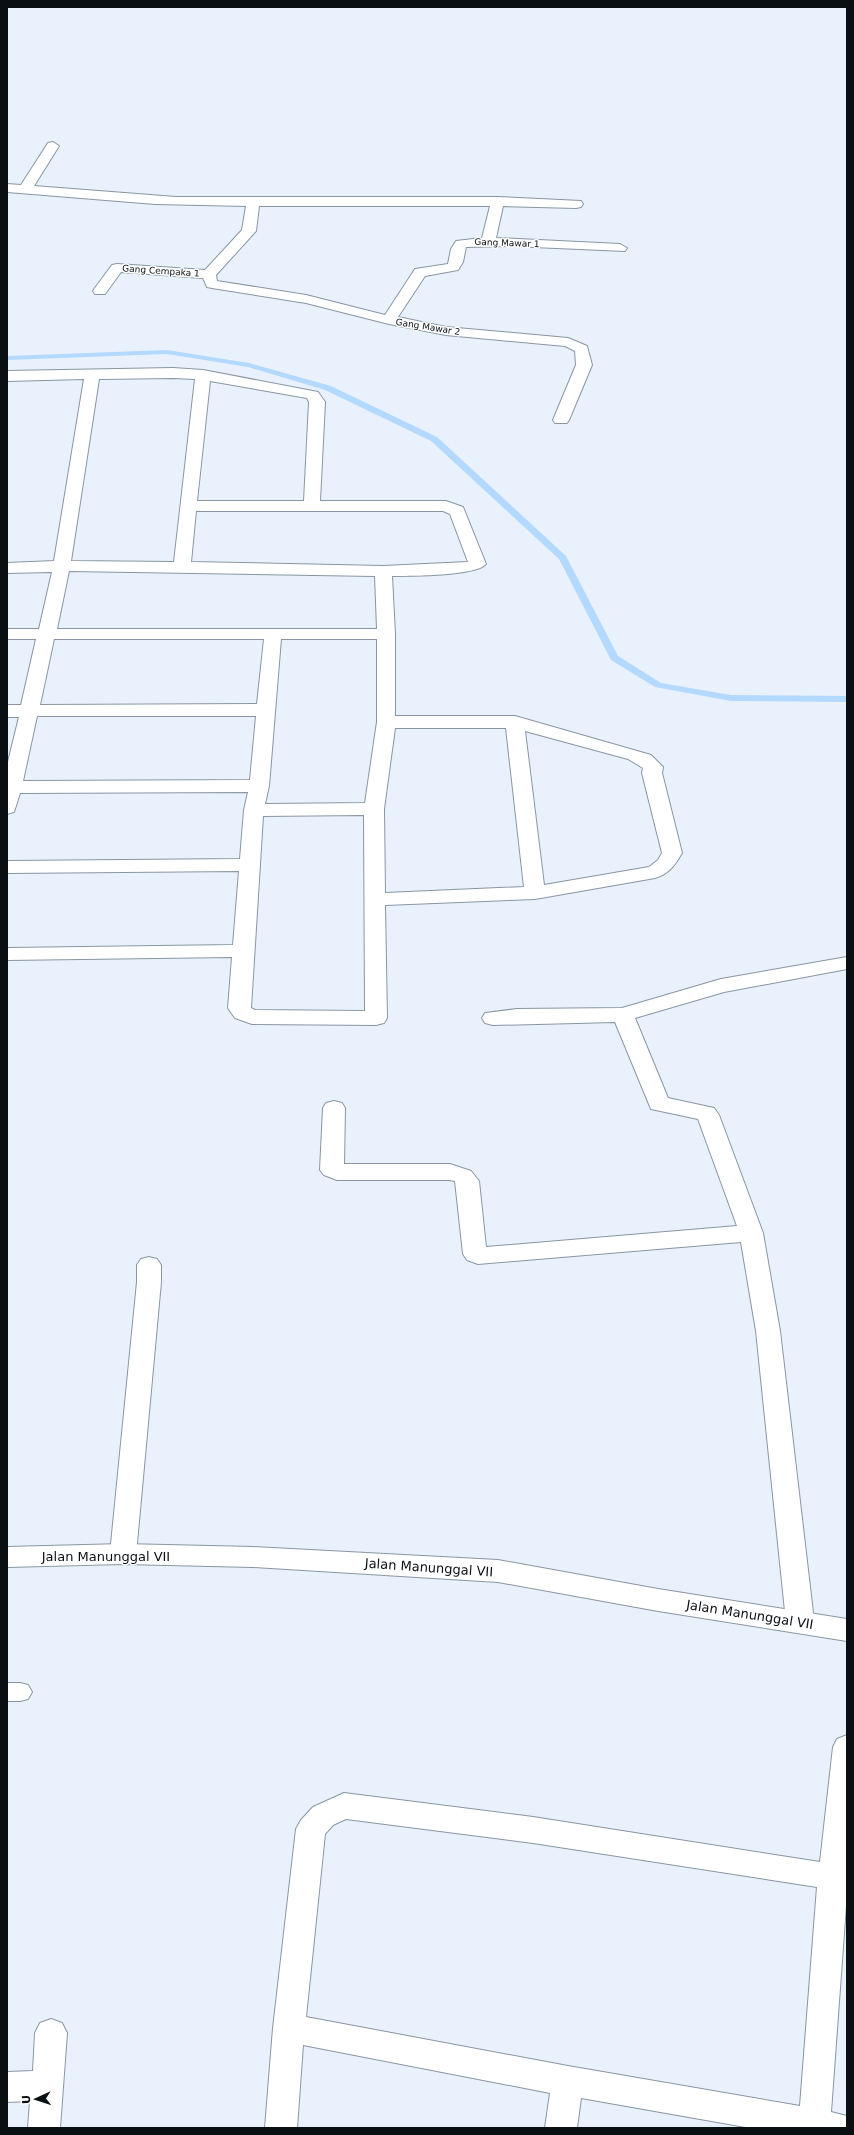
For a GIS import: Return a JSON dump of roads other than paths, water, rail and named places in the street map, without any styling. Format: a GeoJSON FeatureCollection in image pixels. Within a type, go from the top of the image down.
{"type":"FeatureCollection","features":[{"type":"Feature","properties":{"kind":"street"},"geometry":{"type":"LineString","coordinates":[[25,189],[53,146]]}},
{"type":"Feature","properties":{"kind":"street"},"geometry":{"type":"LineString","coordinates":[[7,188],[174,201],[498,201],[576,204]]}},
{"type":"Feature","properties":{"kind":"street"},"geometry":{"type":"LineString","coordinates":[[488,241],[498,201]]}},
{"type":"Feature","properties":{"kind":"street"},"geometry":{"type":"LineString","coordinates":[[209,274],[249,231],[253,202]]}},
{"type":"Feature","properties":{"kind":"street","name":"Gang Mawar 1"},"geometry":{"type":"LineString","coordinates":[[389,320],[420,272],[451,268],[455,265],[461,244],[470,241],[620,248]]}},
{"type":"Feature","properties":{"kind":"street","name":"Gang Cempaka 1"},"geometry":{"type":"LineString","coordinates":[[100,291],[117,268],[209,274]]}},
{"type":"Feature","properties":{"kind":"street","name":"Gang Mawar 2"},"geometry":{"type":"LineString","coordinates":[[209,274],[212,284],[306,299],[389,320],[446,331],[568,342],[576,345],[582,349],[584,364],[561,420]]}},
{"type":"Feature","properties":{"kind":"street"},"geometry":{"type":"LineString","coordinates":[[7,376],[92,376],[166,373],[203,375],[303,392],[316,398],[317,402],[312,506]]}},
{"type":"Feature","properties":{"kind":"street"},"geometry":{"type":"LineString","coordinates":[[182,566],[203,375]]}},
{"type":"Feature","properties":{"kind":"street"},"geometry":{"type":"LineString","coordinates":[[7,808],[30,711],[45,634],[62,566],[92,376]]}},
{"type":"Feature","properties":{"kind":"street"},"geometry":{"type":"LineString","coordinates":[[7,568],[62,566],[182,566],[383,571],[476,565],[457,511],[452,507],[440,505],[189,506]]}},
{"type":"Feature","properties":{"kind":"street"},"geometry":{"type":"LineString","coordinates":[[273,635],[259,786],[254,810],[251,865],[239,990],[239,1008],[243,1014],[259,1017],[376,1018],[374,809],[386,722],[386,634],[383,571]]}},
{"type":"Feature","properties":{"kind":"street"},"geometry":{"type":"LineString","coordinates":[[7,634],[386,634]]}},
{"type":"Feature","properties":{"kind":"street"},"geometry":{"type":"LineString","coordinates":[[7,711],[266,710]]}},
{"type":"Feature","properties":{"kind":"street"},"geometry":{"type":"LineString","coordinates":[[376,899],[535,893],[655,872],[666,864],[672,853],[652,773],[653,767],[650,763],[630,753],[515,722],[386,722]]}},
{"type":"Feature","properties":{"kind":"street"},"geometry":{"type":"LineString","coordinates":[[515,722],[535,893]]}},
{"type":"Feature","properties":{"kind":"street"},"geometry":{"type":"LineString","coordinates":[[12,787],[259,786]]}},
{"type":"Feature","properties":{"kind":"street"},"geometry":{"type":"LineString","coordinates":[[254,810],[374,809]]}},
{"type":"Feature","properties":{"kind":"street"},"geometry":{"type":"LineString","coordinates":[[7,867],[251,865]]}},
{"type":"Feature","properties":{"kind":"street"},"geometry":{"type":"LineString","coordinates":[[7,954],[243,951]]}},
{"type":"Feature","properties":{"kind":"street"},"geometry":{"type":"LineString","coordinates":[[517,1016],[493,1018],[623,1015],[721,986],[818,967],[847,963]]}},
{"type":"Feature","properties":{"kind":"street"},"geometry":{"type":"LineString","coordinates":[[623,1015],[659,1104],[707,1114],[751,1233],[768,1331],[800,1622]]}},
{"type":"Feature","properties":{"kind":"street"},"geometry":{"type":"LineString","coordinates":[[334,1108],[332,1170],[337,1172],[450,1172],[463,1176],[467,1181],[475,1254],[478,1256],[751,1233]]}},
{"type":"Feature","properties":{"kind":"street"},"geometry":{"type":"LineString","coordinates":[[122,1554],[150,1282],[149,1265]]}},
{"type":"Feature","properties":{"kind":"street","name":"Jalan Manunggal VII"},"geometry":{"type":"LineString","coordinates":[[7,1557],[122,1554],[269,1558],[498,1571],[658,1600],[847,1630]]}},
{"type":"Feature","properties":{"kind":"street"},"geometry":{"type":"LineString","coordinates":[[289,2028],[822,2127],[840,1878],[847,1747]]}},
{"type":"Feature","properties":{"kind":"street"},"geometry":{"type":"LineString","coordinates":[[281,2128],[289,2028],[311,1829],[323,1816],[344,1806],[533,1830],[840,1878]]}},
{"type":"Feature","properties":{"kind":"street"},"geometry":{"type":"LineString","coordinates":[[44,2128],[51,2033]]}},
{"type":"Feature","properties":{"kind":"street"},"geometry":{"type":"LineString","coordinates":[[561,2128],[568,2081]]}},
{"type":"Feature","properties":{"kind":"street"},"geometry":{"type":"LineString","coordinates":[[7,2087],[48,2086]]}},
{"type":"Feature","properties":{"kind":"waterway"},"geometry":{"type":"LineString","coordinates":[[7,358],[167,352],[249,365],[328,388],[434,439],[563,558],[614,658],[658,685],[731,698],[847,699]]}}]}
